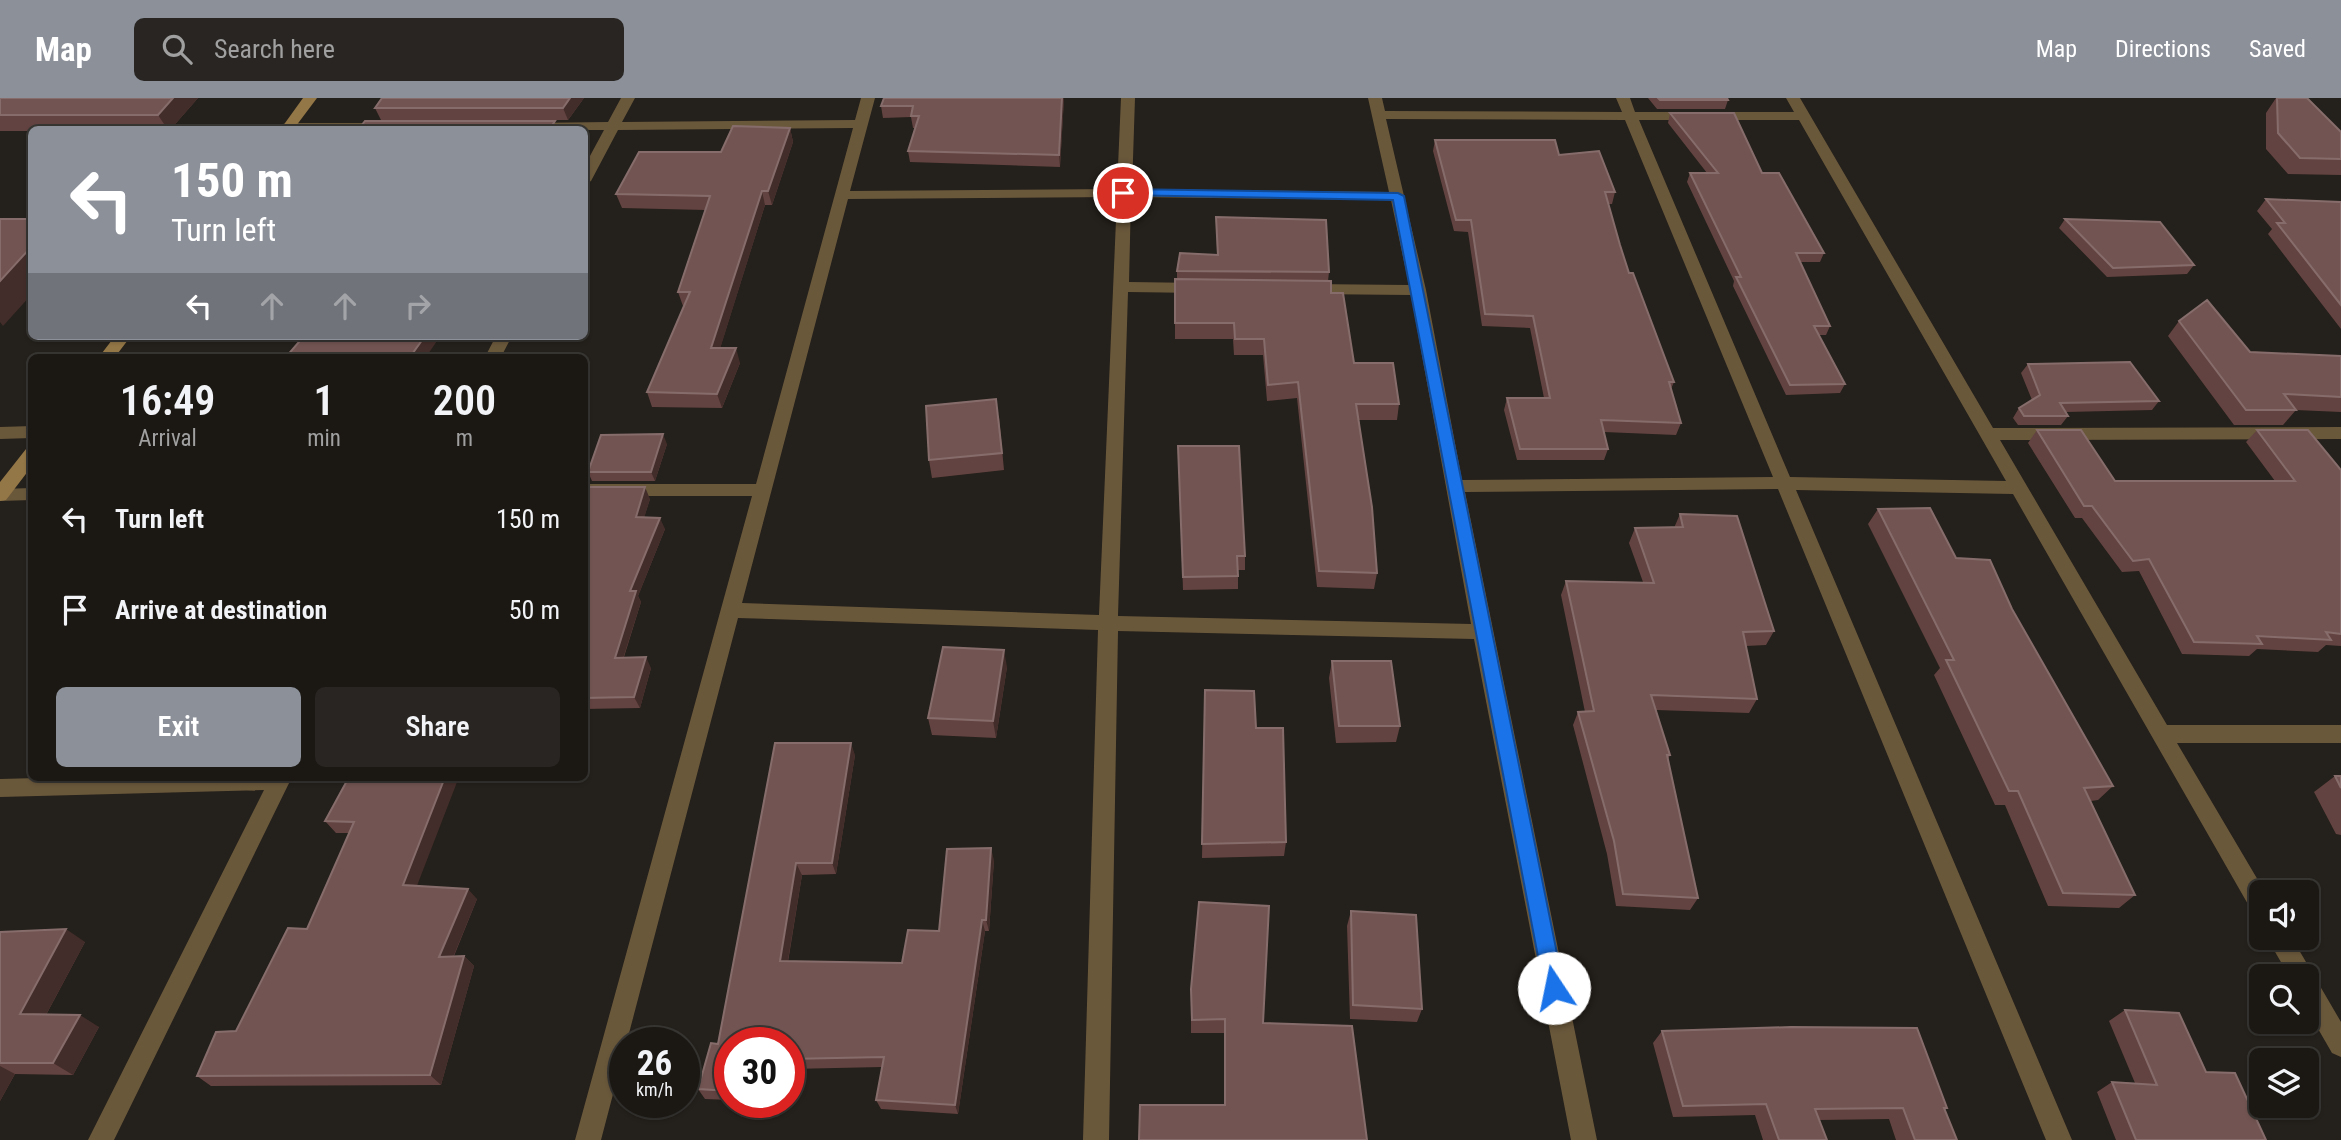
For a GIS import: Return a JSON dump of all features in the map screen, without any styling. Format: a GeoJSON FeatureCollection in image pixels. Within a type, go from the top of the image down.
{"type":"FeatureCollection","features":[{"type":"Feature","properties":{"kind":"main road"},"geometry":{"type":"LineString","coordinates":[[289,126],[310,98]]}},
{"type":"Feature","properties":{"kind":"main road"},"geometry":{"type":"LineString","coordinates":[[109,354],[120,340]]}},
{"type":"Feature","properties":{"kind":"main road"},"geometry":{"type":"LineString","coordinates":[[0,495],[28,458]]}},
{"type":"Feature","properties":{"kind":"street"},"geometry":{"type":"LineString","coordinates":[[588,174],[628,98]]}},
{"type":"Feature","properties":{"kind":"street"},"geometry":{"type":"LineString","coordinates":[[588,1140],[868,98]]}},
{"type":"Feature","properties":{"kind":"street"},"geometry":{"type":"LineString","coordinates":[[1096,1140],[1108,623],[1128,98]]}},
{"type":"Feature","properties":{"kind":"street"},"geometry":{"type":"LineString","coordinates":[[1793,98],[2249,885]]}},
{"type":"Feature","properties":{"kind":"street"},"geometry":{"type":"LineString","coordinates":[[1584,1140],[1482,632],[1418,290],[1377,106],[1627,107],[1804,116]]}},
{"type":"Feature","properties":{"kind":"street"},"geometry":{"type":"LineString","coordinates":[[1627,107],[2059,1140]]}},
{"type":"Feature","properties":{"kind":"street"},"geometry":{"type":"LineString","coordinates":[[588,127],[860,124]]}},
{"type":"Feature","properties":{"kind":"street"},"geometry":{"type":"LineString","coordinates":[[840,195],[1123,193],[1398,196]]}},
{"type":"Feature","properties":{"kind":"street"},"geometry":{"type":"LineString","coordinates":[[1120,287],[1215,288]]}},
{"type":"Feature","properties":{"kind":"street"},"geometry":{"type":"LineString","coordinates":[[1296,289],[1418,290]]}},
{"type":"Feature","properties":{"kind":"street"},"geometry":{"type":"LineString","coordinates":[[0,433],[28,432]]}},
{"type":"Feature","properties":{"kind":"street"},"geometry":{"type":"LineString","coordinates":[[1988,434],[2341,433]]}},
{"type":"Feature","properties":{"kind":"street"},"geometry":{"type":"LineString","coordinates":[[1454,486],[1785,483],[2020,488]]}},
{"type":"Feature","properties":{"kind":"street"},"geometry":{"type":"LineString","coordinates":[[588,490],[764,489]]}},
{"type":"Feature","properties":{"kind":"street"},"geometry":{"type":"LineString","coordinates":[[0,495],[28,495]]}},
{"type":"Feature","properties":{"kind":"street"},"geometry":{"type":"LineString","coordinates":[[731,611],[1482,632]]}},
{"type":"Feature","properties":{"kind":"street"},"geometry":{"type":"LineString","coordinates":[[2161,734],[2341,734]]}},
{"type":"Feature","properties":{"kind":"street"},"geometry":{"type":"LineString","coordinates":[[0,788],[218,781]]}},
{"type":"Feature","properties":{"kind":"street"},"geometry":{"type":"LineString","coordinates":[[101,1140],[279,781]]}},
{"type":"Feature","properties":{"kind":"street"},"geometry":{"type":"LineString","coordinates":[[2319,1007],[2341,1045]]}},
{"type":"Feature","properties":{"kind":"building"},"geometry":{"type":"Polygon","coordinates":[[[0,98],[173,98],[158,115],[0,115],[0,98]]]}},
{"type":"Feature","properties":{"kind":"building"},"geometry":{"type":"Polygon","coordinates":[[[382,98],[570,98],[563,108],[375,108],[382,98]]]}},
{"type":"Feature","properties":{"kind":"building"},"geometry":{"type":"Polygon","coordinates":[[[884,98],[1062,98],[1059,155],[908,151],[919,116],[911,116],[913,106],[881,106],[884,98]]]}},
{"type":"Feature","properties":{"kind":"building"},"geometry":{"type":"Polygon","coordinates":[[[1658,98],[1727,98],[1728,100],[1660,100],[1658,98]]]}},
{"type":"Feature","properties":{"kind":"building"},"geometry":{"type":"Polygon","coordinates":[[[2277,98],[2307,98],[2341,132],[2341,159],[2300,158],[2278,133],[2277,98]]]}},
{"type":"Feature","properties":{"kind":"building"},"geometry":{"type":"Polygon","coordinates":[[[1670,113],[1734,113],[1762,173],[1779,173],[1824,253],[1796,253],[1830,326],[1814,326],[1845,384],[1790,385],[1736,277],[1741,277],[1690,173],[1718,173],[1670,113]]]}},
{"type":"Feature","properties":{"kind":"building"},"geometry":{"type":"Polygon","coordinates":[[[365,121],[555,121],[552,126],[361,126],[365,121]]]}},
{"type":"Feature","properties":{"kind":"building"},"geometry":{"type":"Polygon","coordinates":[[[733,126],[790,128],[768,191],[762,191],[711,348],[736,348],[717,394],[647,392],[690,292],[678,292],[710,196],[616,194],[639,152],[721,152],[733,126]]]}},
{"type":"Feature","properties":{"kind":"building"},"geometry":{"type":"Polygon","coordinates":[[[1435,140],[1555,140],[1559,155],[1599,151],[1615,192],[1605,192],[1620,245],[1674,382],[1669,382],[1681,423],[1601,420],[1608,449],[1520,449],[1507,398],[1550,398],[1533,316],[1485,314],[1471,220],[1456,220],[1435,140]]]}},
{"type":"Feature","properties":{"kind":"building"},"geometry":{"type":"Polygon","coordinates":[[[2266,199],[2341,202],[2341,305],[2277,223],[2285,223],[2266,199]]]}},
{"type":"Feature","properties":{"kind":"building"},"geometry":{"type":"Polygon","coordinates":[[[1216,217],[1326,220],[1329,272],[1177,271],[1180,253],[1218,255],[1216,217]]]}},
{"type":"Feature","properties":{"kind":"building"},"geometry":{"type":"Polygon","coordinates":[[[0,219],[28,219],[28,250],[0,281],[0,219]]]}},
{"type":"Feature","properties":{"kind":"building"},"geometry":{"type":"Polygon","coordinates":[[[2065,219],[2160,222],[2194,265],[2113,268],[2065,219]]]}},
{"type":"Feature","properties":{"kind":"building"},"geometry":{"type":"Polygon","coordinates":[[[1175,279],[1331,281],[1331,293],[1343,293],[1354,363],[1393,363],[1399,404],[1356,404],[1372,507],[1377,573],[1319,571],[1298,382],[1268,385],[1264,339],[1235,339],[1234,323],[1175,323],[1175,279]]]}},
{"type":"Feature","properties":{"kind":"building"},"geometry":{"type":"Polygon","coordinates":[[[2207,300],[2250,352],[2341,356],[2341,397],[2284,394],[2296,410],[2246,410],[2179,321],[2207,300]]]}},
{"type":"Feature","properties":{"kind":"building"},"geometry":{"type":"Polygon","coordinates":[[[301,340],[422,340],[412,354],[289,354],[301,340]]]}},
{"type":"Feature","properties":{"kind":"building"},"geometry":{"type":"Polygon","coordinates":[[[2130,362],[2159,401],[2060,403],[2068,416],[2024,416],[2019,408],[2040,395],[2028,364],[2130,362]]]}},
{"type":"Feature","properties":{"kind":"building"},"geometry":{"type":"Polygon","coordinates":[[[996,399],[1002,453],[929,460],[926,406],[996,399]]]}},
{"type":"Feature","properties":{"kind":"building"},"geometry":{"type":"Polygon","coordinates":[[[2037,430],[2081,430],[2115,481],[2295,481],[2257,430],[2308,430],[2341,470],[2341,634],[2326,632],[2331,640],[2257,636],[2262,644],[2194,642],[2149,559],[2133,561],[2092,506],[2084,506],[2037,430]]]}},
{"type":"Feature","properties":{"kind":"building"},"geometry":{"type":"Polygon","coordinates":[[[663,434],[651,472],[588,472],[601,435],[663,434]]]}},
{"type":"Feature","properties":{"kind":"building"},"geometry":{"type":"Polygon","coordinates":[[[1178,446],[1239,446],[1245,556],[1237,556],[1238,576],[1183,577],[1178,446]]]}},
{"type":"Feature","properties":{"kind":"building"},"geometry":{"type":"Polygon","coordinates":[[[588,487],[645,487],[636,517],[660,518],[630,591],[636,591],[615,658],[646,657],[634,697],[588,698],[588,487]]]}},
{"type":"Feature","properties":{"kind":"building"},"geometry":{"type":"Polygon","coordinates":[[[1930,508],[1956,558],[1990,560],[2012,609],[2113,786],[2084,788],[2135,895],[2063,893],[2018,791],[2009,791],[1946,660],[1954,660],[1878,509],[1930,508]]]}},
{"type":"Feature","properties":{"kind":"building"},"geometry":{"type":"Polygon","coordinates":[[[1680,514],[1737,516],[1774,631],[1743,632],[1757,699],[1651,695],[1670,755],[1667,755],[1698,898],[1623,894],[1614,841],[1578,712],[1594,711],[1566,581],[1654,583],[1635,528],[1683,527],[1680,514]]]}},
{"type":"Feature","properties":{"kind":"building"},"geometry":{"type":"Polygon","coordinates":[[[943,647],[1004,650],[993,721],[928,718],[943,647]]]}},
{"type":"Feature","properties":{"kind":"building"},"geometry":{"type":"Polygon","coordinates":[[[1332,661],[1391,661],[1400,726],[1339,726],[1332,661]]]}},
{"type":"Feature","properties":{"kind":"building"},"geometry":{"type":"Polygon","coordinates":[[[1205,690],[1254,691],[1256,728],[1283,728],[1286,842],[1202,844],[1205,690]]]}},
{"type":"Feature","properties":{"kind":"building"},"geometry":{"type":"Polygon","coordinates":[[[775,743],[851,743],[832,863],[796,863],[780,961],[902,963],[908,930],[939,931],[947,849],[991,848],[986,920],[982,920],[955,1105],[876,1100],[884,1057],[805,1059],[805,1027],[721,1027],[775,743]]]}},
{"type":"Feature","properties":{"kind":"building"},"geometry":{"type":"Polygon","coordinates":[[[2335,776],[2341,776],[2341,788],[2335,776]]]}},
{"type":"Feature","properties":{"kind":"building"},"geometry":{"type":"Polygon","coordinates":[[[347,781],[443,781],[403,885],[468,889],[439,957],[464,956],[430,1075],[197,1076],[216,1032],[236,1031],[288,928],[307,929],[354,822],[325,821],[347,781]]]}},
{"type":"Feature","properties":{"kind":"building"},"geometry":{"type":"Polygon","coordinates":[[[1199,902],[1269,906],[1263,1023],[1352,1026],[1367,1140],[1139,1140],[1140,1105],[1225,1105],[1225,1019],[1192,1020],[1191,989],[1199,902]]]}},
{"type":"Feature","properties":{"kind":"building"},"geometry":{"type":"Polygon","coordinates":[[[1351,911],[1416,915],[1422,1009],[1353,1005],[1351,911]]]}},
{"type":"Feature","properties":{"kind":"building"},"geometry":{"type":"Polygon","coordinates":[[[66,929],[20,1014],[80,1015],[53,1063],[0,1063],[0,932],[66,929]]]}},
{"type":"Feature","properties":{"kind":"building"},"geometry":{"type":"Polygon","coordinates":[[[2125,1010],[2179,1013],[2206,1072],[2235,1073],[2249,1103],[2249,1118],[2256,1118],[2266,1140],[2136,1140],[2112,1082],[2157,1085],[2125,1010]]]}},
{"type":"Feature","properties":{"kind":"building"},"geometry":{"type":"Polygon","coordinates":[[[1791,1027],[1917,1028],[1957,1140],[1915,1140],[1903,1108],[1815,1109],[1827,1140],[1779,1140],[1766,1104],[1683,1106],[1662,1031],[1791,1027]]]}},
{"type":"Feature","properties":{"kind":"building"},"geometry":{"type":"Polygon","coordinates":[[[711,1043],[714,1043],[714,1090],[700,1089],[700,1082],[711,1043]]]}},
{"type":"Feature","properties":{"kind":"route"},"geometry":{"type":"LineString","coordinates":[[1123,193],[1398,196],[1554,988]]}}]}
